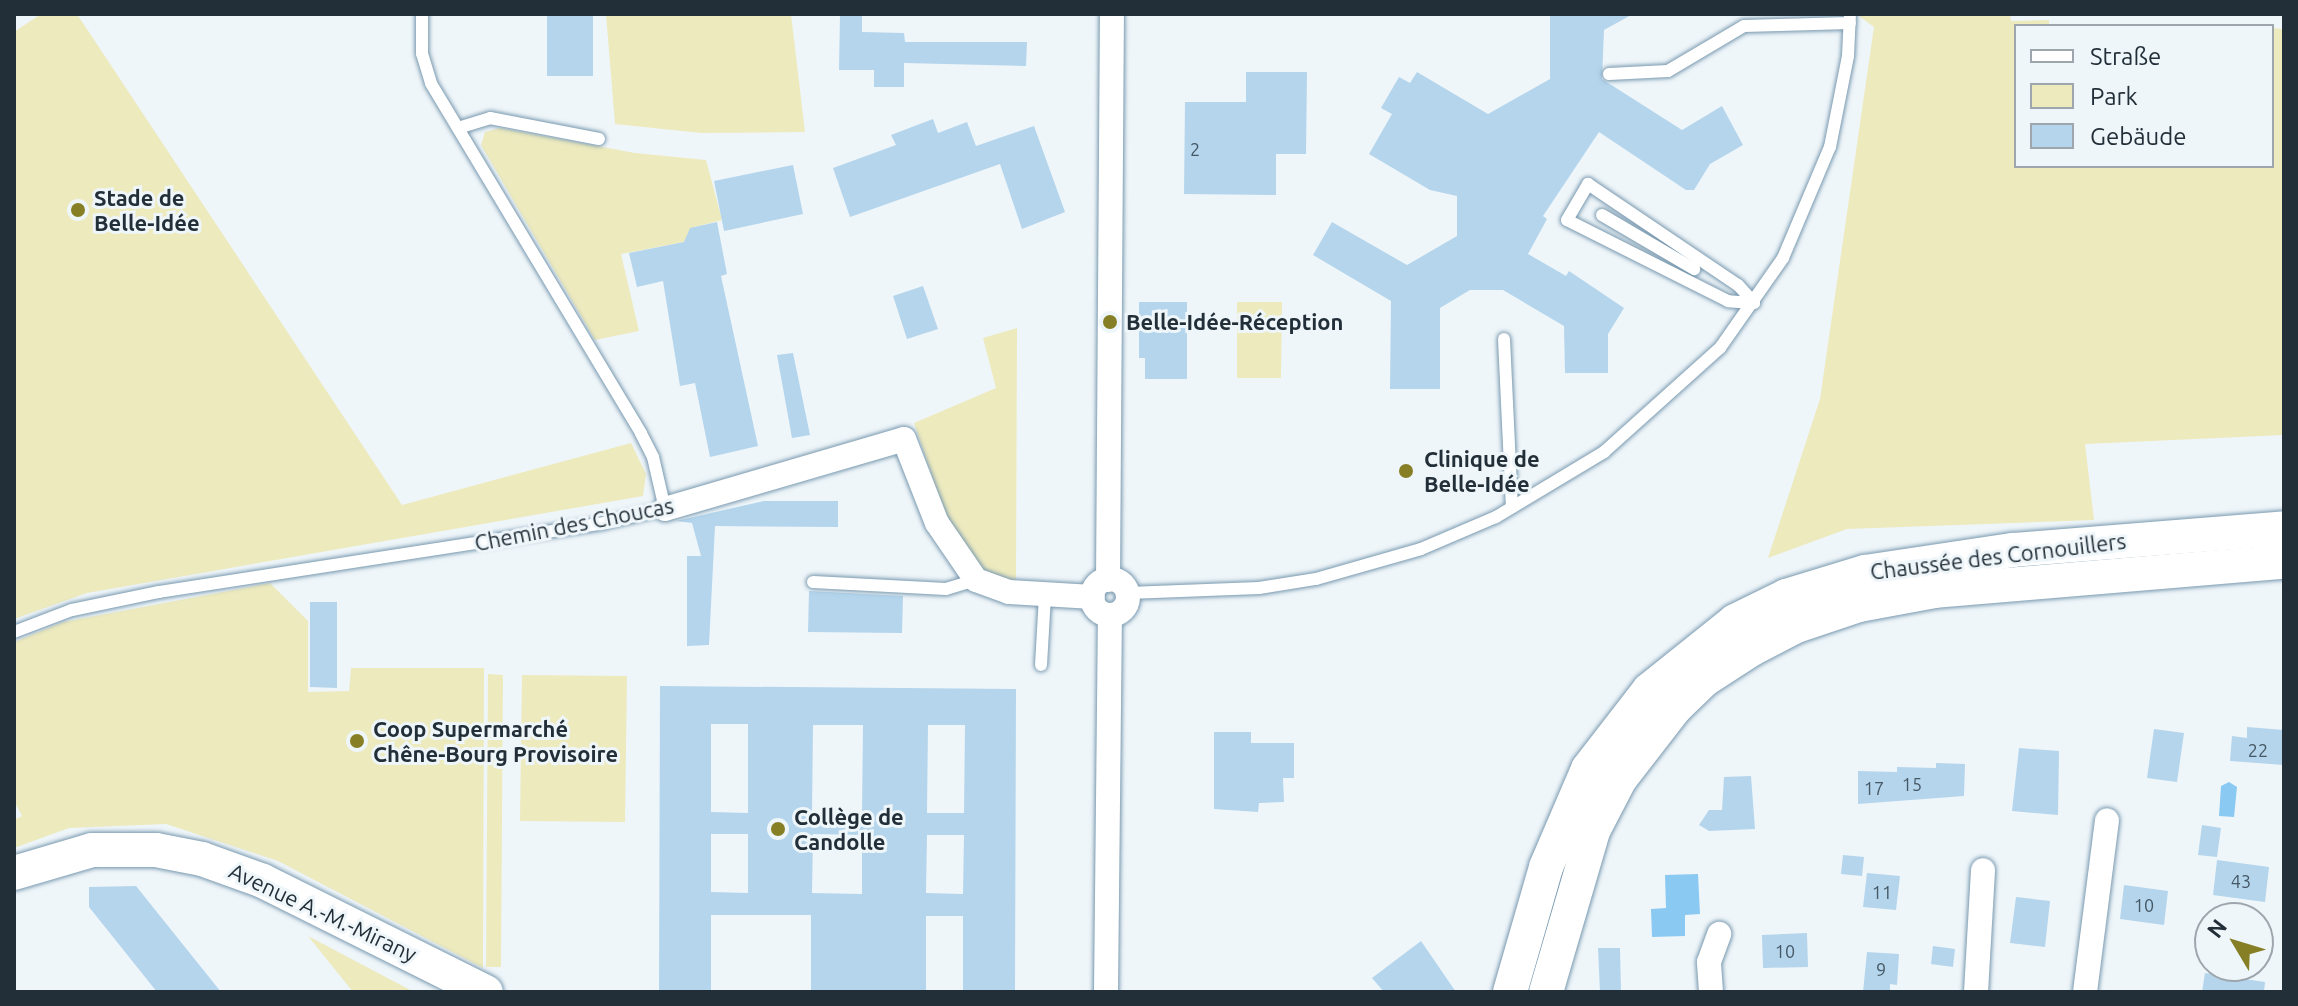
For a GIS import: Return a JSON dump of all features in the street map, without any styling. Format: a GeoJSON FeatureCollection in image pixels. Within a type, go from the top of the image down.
{"type":"FeatureCollection","features":[{"type":"Feature","properties":{"kind":"street"},"geometry":{"type":"LineString","coordinates":[[1106,992],[1110,615],[1123,609],[1109,590],[1112,14]]}},
{"type":"Feature","properties":{"kind":"street","name":"Chemin des Choucas"},"geometry":{"type":"LineString","coordinates":[[665,509],[904,439],[937,523],[976,580]]}},
{"type":"Feature","properties":{"kind":"street","name":"Chaussée des Cornouillers"},"geometry":{"type":"LineString","coordinates":[[1510,992],[1546,867],[1588,769],[1649,690],[1735,621],[1786,596],[1865,572],[2013,550],[2284,528]]}},
{"type":"Feature","properties":{"kind":"street","name":"Chaussée des Cornouillers"},"geometry":{"type":"LineString","coordinates":[[1546,992],[1593,831],[1620,779],[1675,708],[1704,680],[1752,649],[1796,626],[1859,605],[1935,591],[2284,562]]}},
{"type":"Feature","properties":{"kind":"street"},"geometry":{"type":"LineString","coordinates":[[976,580],[1009,592],[1045,595],[1109,590]]}},
{"type":"Feature","properties":{"kind":"street"},"geometry":{"type":"LineString","coordinates":[[2085,992],[2107,820]]}},
{"type":"Feature","properties":{"kind":"street","name":"Avenue A.-M.-Mirany"},"geometry":{"type":"LineString","coordinates":[[14,873],[92,850],[156,850],[202,859],[263,881],[486,992]]}},
{"type":"Feature","properties":{"kind":"street"},"geometry":{"type":"LineString","coordinates":[[1976,992],[1983,870]]}},
{"type":"Feature","properties":{"kind":"street"},"geometry":{"type":"LineString","coordinates":[[1711,992],[1709,962],[1719,934]]}},
{"type":"Feature","properties":{"kind":"lane"},"geometry":{"type":"LineString","coordinates":[[422,14],[425,68],[641,433],[653,457],[665,509]]}},
{"type":"Feature","properties":{"kind":"lane"},"geometry":{"type":"LineString","coordinates":[[1109,590],[1207,592],[1316,579],[1421,549],[1512,507],[1604,452],[1720,348],[1783,258],[1818,184],[1840,103],[1850,18],[1744,26],[1668,71],[1609,74]]}},
{"type":"Feature","properties":{"kind":"lane"},"geometry":{"type":"LineString","coordinates":[[458,128],[490,118],[599,139]]}},
{"type":"Feature","properties":{"kind":"lane"},"geometry":{"type":"LineString","coordinates":[[1754,303],[1728,301],[1695,269],[1588,184],[1567,220],[1695,269],[1738,285],[1754,303]]}},
{"type":"Feature","properties":{"kind":"lane"},"geometry":{"type":"LineString","coordinates":[[1602,215],[1695,269]]}},
{"type":"Feature","properties":{"kind":"lane"},"geometry":{"type":"LineString","coordinates":[[1504,339],[1512,507]]}},
{"type":"Feature","properties":{"kind":"lane","name":"Chemin des Choucas"},"geometry":{"type":"LineString","coordinates":[[14,632],[72,610],[159,592],[604,523],[665,509]]}},
{"type":"Feature","properties":{"kind":"lane"},"geometry":{"type":"LineString","coordinates":[[813,582],[946,589],[976,580]]}},
{"type":"Feature","properties":{"kind":"lane"},"geometry":{"type":"LineString","coordinates":[[1041,665],[1045,595]]}},
{"type":"Feature","properties":{"kind":"green space"},"geometry":{"type":"Polygon","coordinates":[[[41,14],[77,14],[402,505],[631,443],[646,474],[643,496],[87,593],[14,619],[14,32],[41,14]]]}},
{"type":"Feature","properties":{"kind":"green space"},"geometry":{"type":"Polygon","coordinates":[[[606,14],[791,14],[805,132],[701,133],[615,124],[606,14]]]}},
{"type":"Feature","properties":{"kind":"green space"},"geometry":{"type":"Polygon","coordinates":[[[1856,14],[2010,14],[2011,21],[2049,20],[2049,24],[2014,24],[2014,168],[2274,168],[2274,28],[2284,29],[2284,435],[2085,444],[2094,520],[1847,529],[1768,558],[1820,399],[1874,27],[1856,14]]]}},
{"type":"Feature","properties":{"kind":"green space"},"geometry":{"type":"Polygon","coordinates":[[[500,128],[635,153],[706,160],[722,220],[691,228],[684,242],[621,254],[639,331],[595,340],[481,145],[485,132],[500,128]]]}},
{"type":"Feature","properties":{"kind":"green space"},"geometry":{"type":"Polygon","coordinates":[[[1237,302],[1282,302],[1281,378],[1237,378],[1237,302]]]}},
{"type":"Feature","properties":{"kind":"green space"},"geometry":{"type":"Polygon","coordinates":[[[1017,328],[1016,583],[985,573],[948,523],[914,423],[996,388],[983,338],[1017,328]]]}},
{"type":"Feature","properties":{"kind":"green space"},"geometry":{"type":"Polygon","coordinates":[[[270,583],[308,621],[308,692],[349,691],[351,668],[484,668],[483,968],[278,861],[166,824],[69,828],[14,848],[14,820],[22,816],[14,801],[14,642],[63,622],[270,583]]]}},
{"type":"Feature","properties":{"kind":"green space"},"geometry":{"type":"Polygon","coordinates":[[[488,674],[503,675],[501,967],[486,967],[488,674]]]}},
{"type":"Feature","properties":{"kind":"green space"},"geometry":{"type":"Polygon","coordinates":[[[522,675],[627,676],[625,822],[520,821],[522,675]]]}},
{"type":"Feature","properties":{"kind":"green space"},"geometry":{"type":"Polygon","coordinates":[[[308,936],[414,992],[353,992],[308,936]]]}},
{"type":"Feature","properties":{"kind":"water"},"geometry":{"type":"Polygon","coordinates":[[[2229,782],[2237,787],[2234,817],[2219,816],[2221,786],[2229,782]]]}},
{"type":"Feature","properties":{"kind":"water"},"geometry":{"type":"Polygon","coordinates":[[[1698,874],[1700,914],[1685,915],[1685,936],[1652,937],[1651,909],[1666,908],[1665,875],[1698,874]]]}},
{"type":"Feature","properties":{"kind":"building"},"geometry":{"type":"Polygon","coordinates":[[[547,14],[593,14],[593,76],[547,76],[547,14]]]}},
{"type":"Feature","properties":{"kind":"building"},"geometry":{"type":"Polygon","coordinates":[[[840,14],[862,14],[862,32],[904,33],[905,42],[1027,42],[1026,66],[904,63],[904,87],[874,87],[874,70],[839,70],[840,14]]]}},
{"type":"Feature","properties":{"kind":"building"},"geometry":{"type":"Polygon","coordinates":[[[1550,14],[1633,14],[1604,30],[1602,79],[1682,130],[1722,106],[1743,145],[1710,164],[1694,190],[1686,190],[1599,132],[1543,216],[1547,219],[1528,254],[1566,276],[1569,271],[1624,308],[1608,334],[1608,373],[1565,373],[1564,326],[1503,290],[1470,290],[1440,308],[1440,389],[1390,389],[1391,301],[1313,255],[1332,222],[1407,265],[1457,236],[1457,196],[1430,190],[1369,154],[1392,114],[1381,108],[1399,77],[1410,83],[1417,72],[1488,114],[1550,79],[1550,14]]]}},
{"type":"Feature","properties":{"kind":"building"},"geometry":{"type":"Polygon","coordinates":[[[1246,72],[1307,72],[1306,154],[1276,154],[1276,195],[1184,194],[1185,102],[1246,102],[1246,72]]]}},
{"type":"Feature","properties":{"kind":"building"},"geometry":{"type":"Polygon","coordinates":[[[933,119],[938,133],[967,122],[976,146],[1034,126],[1065,212],[1022,229],[1000,164],[850,217],[833,168],[896,145],[891,135],[933,119]]]}},
{"type":"Feature","properties":{"kind":"building"},"geometry":{"type":"Polygon","coordinates":[[[793,165],[803,214],[724,231],[714,181],[793,165]]]}},
{"type":"Feature","properties":{"kind":"building"},"geometry":{"type":"Polygon","coordinates":[[[717,222],[727,274],[721,276],[758,446],[710,457],[695,383],[680,386],[663,281],[637,287],[629,253],[684,242],[690,228],[717,222]]]}},
{"type":"Feature","properties":{"kind":"building"},"geometry":{"type":"Polygon","coordinates":[[[923,286],[938,329],[907,339],[893,296],[923,286]]]}},
{"type":"Feature","properties":{"kind":"building"},"geometry":{"type":"Polygon","coordinates":[[[1139,302],[1187,302],[1187,379],[1145,379],[1145,358],[1139,358],[1139,302]]]}},
{"type":"Feature","properties":{"kind":"building"},"geometry":{"type":"Polygon","coordinates":[[[793,353],[810,435],[792,438],[777,355],[793,353]]]}},
{"type":"Feature","properties":{"kind":"building"},"geometry":{"type":"Polygon","coordinates":[[[764,501],[838,501],[838,527],[715,526],[709,645],[687,646],[687,556],[701,556],[692,523],[676,521],[764,501]]]}},
{"type":"Feature","properties":{"kind":"building"},"geometry":{"type":"Polygon","coordinates":[[[809,591],[903,596],[902,633],[808,632],[809,591]]]}},
{"type":"Feature","properties":{"kind":"building"},"geometry":{"type":"Polygon","coordinates":[[[310,602],[337,602],[337,688],[310,687],[310,602]]]}},
{"type":"Feature","properties":{"kind":"building"},"geometry":{"type":"Polygon","coordinates":[[[660,686],[1016,689],[1015,992],[963,992],[963,916],[926,916],[926,992],[811,992],[811,915],[711,915],[711,991],[659,990],[660,686]],[[711,724],[711,812],[748,813],[748,724],[711,724]],[[813,725],[812,813],[862,813],[863,725],[813,725]],[[928,725],[927,813],[964,813],[965,725],[928,725]],[[711,834],[711,892],[748,893],[748,834],[711,834]],[[813,834],[812,893],[862,894],[862,835],[813,834]],[[927,835],[926,893],[963,894],[964,835],[927,835]]]}},
{"type":"Feature","properties":{"kind":"building"},"geometry":{"type":"Polygon","coordinates":[[[2247,727],[2284,730],[2284,765],[2230,761],[2232,736],[2247,738],[2247,727]]]}},
{"type":"Feature","properties":{"kind":"building"},"geometry":{"type":"Polygon","coordinates":[[[2154,729],[2184,733],[2177,782],[2147,778],[2154,729]]]}},
{"type":"Feature","properties":{"kind":"building"},"geometry":{"type":"Polygon","coordinates":[[[1214,732],[1251,732],[1251,743],[1294,743],[1294,778],[1283,778],[1284,802],[1259,803],[1258,812],[1214,809],[1214,732]]]}},
{"type":"Feature","properties":{"kind":"building"},"geometry":{"type":"Polygon","coordinates":[[[2019,748],[2059,751],[2058,815],[2012,811],[2019,748]]]}},
{"type":"Feature","properties":{"kind":"building"},"geometry":{"type":"Polygon","coordinates":[[[1936,763],[1965,764],[1964,796],[1858,804],[1858,771],[1897,772],[1897,767],[1936,768],[1936,763]]]}},
{"type":"Feature","properties":{"kind":"building"},"geometry":{"type":"Polygon","coordinates":[[[1751,776],[1755,829],[1709,831],[1699,825],[1709,810],[1722,810],[1724,777],[1751,776]]]}},
{"type":"Feature","properties":{"kind":"building"},"geometry":{"type":"Polygon","coordinates":[[[2202,825],[2221,828],[2217,857],[2198,855],[2202,825]]]}},
{"type":"Feature","properties":{"kind":"building"},"geometry":{"type":"Polygon","coordinates":[[[1843,855],[1864,857],[1862,876],[1841,874],[1843,855]]]}},
{"type":"Feature","properties":{"kind":"building"},"geometry":{"type":"Polygon","coordinates":[[[2217,860],[2269,867],[2265,902],[2213,895],[2217,860]]]}},
{"type":"Feature","properties":{"kind":"building"},"geometry":{"type":"Polygon","coordinates":[[[1867,873],[1900,876],[1896,910],[1863,907],[1867,873]]]}},
{"type":"Feature","properties":{"kind":"building"},"geometry":{"type":"Polygon","coordinates":[[[2124,885],[2168,891],[2164,925],[2120,919],[2124,885]]]}},
{"type":"Feature","properties":{"kind":"building"},"geometry":{"type":"Polygon","coordinates":[[[136,886],[221,992],[157,992],[89,907],[89,887],[136,886]]]}},
{"type":"Feature","properties":{"kind":"building"},"geometry":{"type":"Polygon","coordinates":[[[2016,897],[2050,901],[2045,947],[2010,943],[2016,897]]]}},
{"type":"Feature","properties":{"kind":"building"},"geometry":{"type":"Polygon","coordinates":[[[1807,933],[1808,967],[1763,968],[1762,935],[1807,933]]]}},
{"type":"Feature","properties":{"kind":"building"},"geometry":{"type":"Polygon","coordinates":[[[1421,941],[1456,992],[1384,992],[1372,978],[1421,941]]]}},
{"type":"Feature","properties":{"kind":"building"},"geometry":{"type":"Polygon","coordinates":[[[1933,946],[1955,949],[1953,967],[1931,964],[1933,946]]]}},
{"type":"Feature","properties":{"kind":"building"},"geometry":{"type":"Polygon","coordinates":[[[1598,948],[1620,948],[1621,992],[1600,992],[1598,948]]]}},
{"type":"Feature","properties":{"kind":"building"},"geometry":{"type":"Polygon","coordinates":[[[1867,952],[1899,954],[1897,985],[1890,984],[1890,992],[1863,992],[1867,952]]]}},
{"type":"Feature","properties":{"kind":"building"},"geometry":{"type":"Polygon","coordinates":[[[2204,982],[2265,982],[2264,992],[2202,992],[2204,982]]]}},
{"type":"Feature","properties":{"kind":"place","name":"Stade de Belle-Idée"},"geometry":{"type":"Point","coordinates":[78,210]}},
{"type":"Feature","properties":{"kind":"place","name":"Belle-Idée-Réception"},"geometry":{"type":"Point","coordinates":[1110,322]}},
{"type":"Feature","properties":{"kind":"place","name":"Clinique de Belle-Idée"},"geometry":{"type":"Point","coordinates":[1406,471]}},
{"type":"Feature","properties":{"kind":"place","name":"Coop Supermarché Chêne-Bourg Provisoire"},"geometry":{"type":"Point","coordinates":[357,741]}},
{"type":"Feature","properties":{"kind":"place","name":"Collège de Candolle"},"geometry":{"type":"Point","coordinates":[778,829]}}]}
